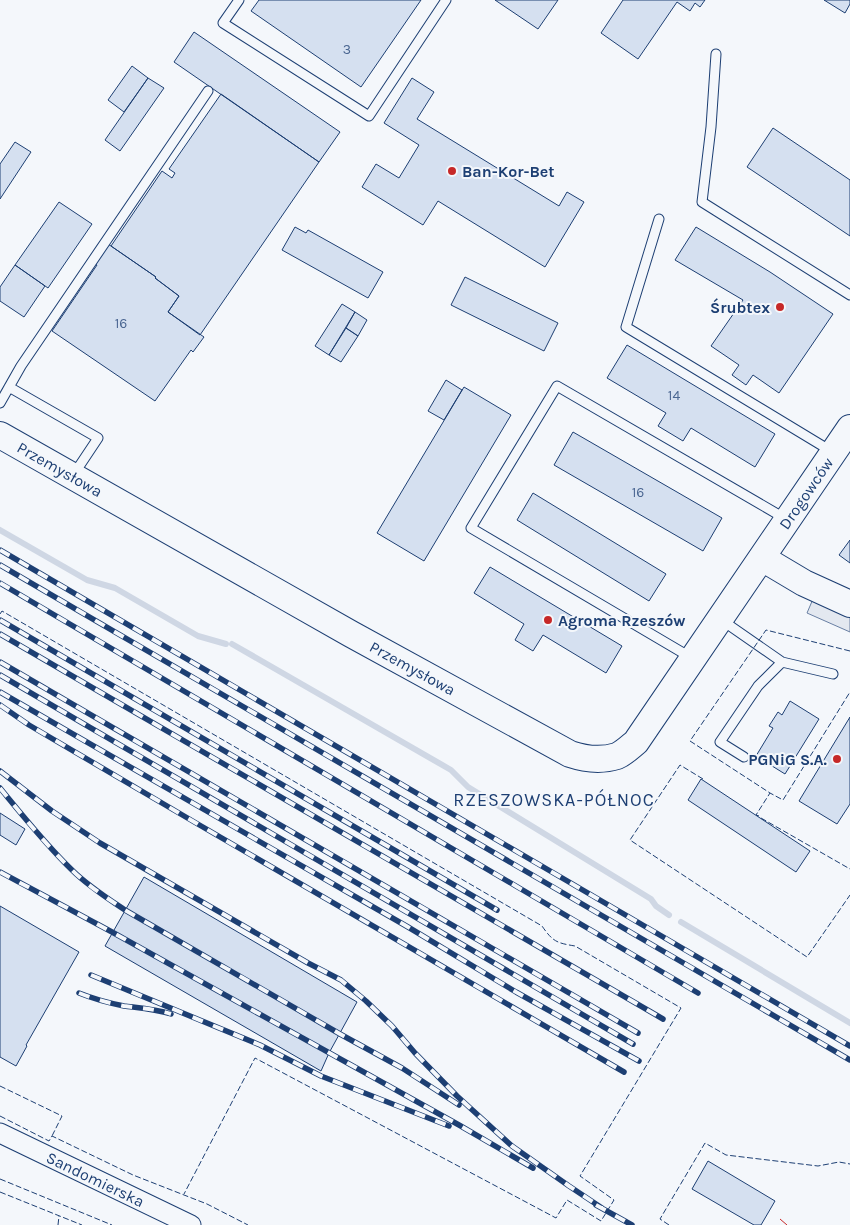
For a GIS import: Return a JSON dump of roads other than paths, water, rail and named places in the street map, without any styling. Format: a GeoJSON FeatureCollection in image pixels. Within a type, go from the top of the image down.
{"type":"FeatureCollection","features":[{"type":"Feature","properties":{"kind":"street","name":"Drogowców"},"geometry":{"type":"LineString","coordinates":[[762,558],[850,428]]}},
{"type":"Feature","properties":{"kind":"street","name":"Przemysłowa"},"geometry":{"type":"LineString","coordinates":[[0,435],[442,685],[570,754],[584,758],[617,756],[636,742],[762,558]]}},
{"type":"Feature","properties":{"kind":"street"},"geometry":{"type":"LineString","coordinates":[[762,558],[804,583],[850,604]]}},
{"type":"Feature","properties":{"kind":"street","name":"Sandomierska"},"geometry":{"type":"LineString","coordinates":[[0,1133],[190,1225]]}},
{"type":"Feature","properties":{"kind":"lane"},"geometry":{"type":"LineString","coordinates":[[239,0],[223,23],[368,116],[446,0]]}},
{"type":"Feature","properties":{"kind":"lane"},"geometry":{"type":"LineString","coordinates":[[716,54],[711,127],[702,202],[850,295]]}},
{"type":"Feature","properties":{"kind":"lane"},"geometry":{"type":"LineString","coordinates":[[0,403],[21,366],[208,91]]}},
{"type":"Feature","properties":{"kind":"lane"},"geometry":{"type":"LineString","coordinates":[[659,219],[626,327],[834,452]]}},
{"type":"Feature","properties":{"kind":"lane"},"geometry":{"type":"LineString","coordinates":[[693,659],[472,528],[557,386],[788,520]]}},
{"type":"Feature","properties":{"kind":"lane"},"geometry":{"type":"LineString","coordinates":[[9,387],[98,438],[72,476]]}},
{"type":"Feature","properties":{"kind":"lane"},"geometry":{"type":"LineString","coordinates":[[720,619],[782,662],[832,674]]}},
{"type":"Feature","properties":{"kind":"lane"},"geometry":{"type":"LineString","coordinates":[[744,757],[720,742],[758,686],[782,662]]}},
{"type":"Feature","properties":{"kind":"waterway"},"geometry":{"type":"LineString","coordinates":[[0,530],[87,580],[115,588],[198,636],[226,644]]}},
{"type":"Feature","properties":{"kind":"waterway"},"geometry":{"type":"LineString","coordinates":[[232,644],[451,770],[468,787],[651,899],[656,906],[669,915]]}},
{"type":"Feature","properties":{"kind":"waterway"},"geometry":{"type":"LineString","coordinates":[[681,922],[850,1023]]}},
{"type":"Feature","properties":{"kind":"railway"},"geometry":{"type":"LineString","coordinates":[[0,550],[850,1046]]}},
{"type":"Feature","properties":{"kind":"railway"},"geometry":{"type":"LineString","coordinates":[[0,565],[850,1060]]}},
{"type":"Feature","properties":{"kind":"railway"},"geometry":{"type":"LineString","coordinates":[[0,583],[698,993]]}},
{"type":"Feature","properties":{"kind":"railway"},"geometry":{"type":"LineString","coordinates":[[0,620],[497,910]]}},
{"type":"Feature","properties":{"kind":"railway"},"geometry":{"type":"LineString","coordinates":[[0,634],[663,1019]]}},
{"type":"Feature","properties":{"kind":"railway"},"geometry":{"type":"LineString","coordinates":[[0,662],[638,1033]]}},
{"type":"Feature","properties":{"kind":"railway"},"geometry":{"type":"LineString","coordinates":[[0,675],[633,1044]]}},
{"type":"Feature","properties":{"kind":"railway"},"geometry":{"type":"LineString","coordinates":[[0,692],[408,927],[516,992],[639,1061]]}},
{"type":"Feature","properties":{"kind":"railway"},"geometry":{"type":"LineString","coordinates":[[0,705],[29,725],[624,1072]]}},
{"type":"Feature","properties":{"kind":"railway"},"geometry":{"type":"LineString","coordinates":[[0,771],[52,811],[100,843],[308,963],[341,980],[392,1026],[415,1053],[457,1096],[512,1146],[602,1208]]}},
{"type":"Feature","properties":{"kind":"railway"},"geometry":{"type":"LineString","coordinates":[[0,788],[62,860],[84,881],[125,910],[402,1068],[459,1105]]}},
{"type":"Feature","properties":{"kind":"railway"},"geometry":{"type":"LineString","coordinates":[[0,872],[112,932],[533,1168]]}},
{"type":"Feature","properties":{"kind":"railway"},"geometry":{"type":"LineString","coordinates":[[91,975],[260,1045],[321,1076],[449,1126]]}},
{"type":"Feature","properties":{"kind":"railway"},"geometry":{"type":"LineString","coordinates":[[79,993],[113,1004],[171,1014]]}},
{"type":"Feature","properties":{"kind":"railway"},"geometry":{"type":"LineString","coordinates":[[596,1205],[632,1225]]}},
{"type":"Feature","properties":{"kind":"place","name":"Ban-Kor-Bet"},"geometry":{"type":"Point","coordinates":[452,171]}},
{"type":"Feature","properties":{"kind":"place","name":"Śrubtex"},"geometry":{"type":"Point","coordinates":[780,307]}},
{"type":"Feature","properties":{"kind":"place","name":"Agroma Rzeszów"},"geometry":{"type":"Point","coordinates":[548,620]}},
{"type":"Feature","properties":{"kind":"place","name":"PGNiG S.A."},"geometry":{"type":"Point","coordinates":[837,759]}},
{"type":"Feature","properties":{"kind":"district","name":"RZESZOWSKA-PÓŁNOC"},"geometry":{"type":"Point","coordinates":[554,800]}}]}
